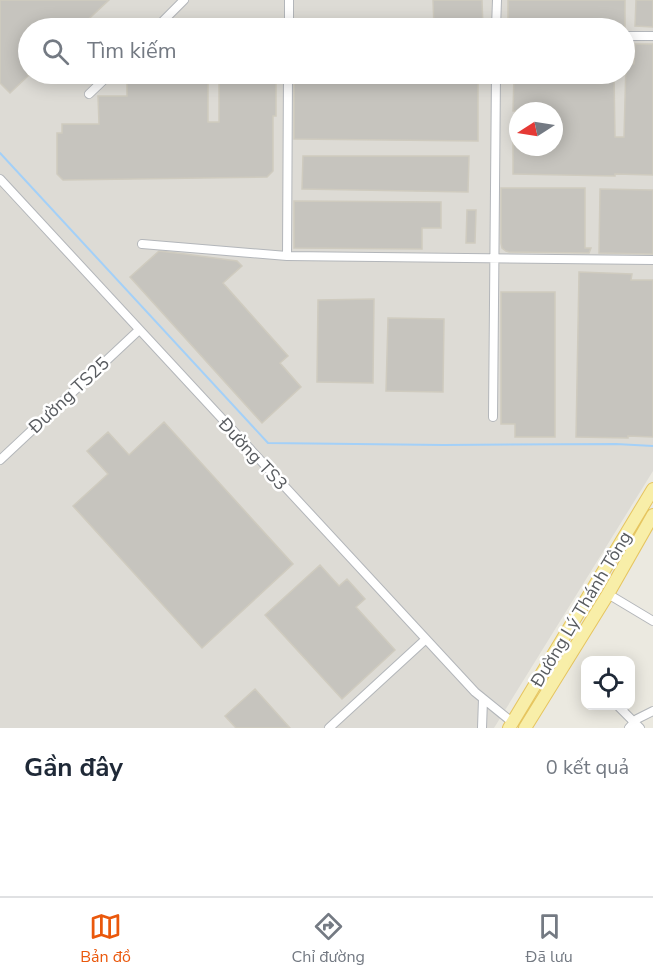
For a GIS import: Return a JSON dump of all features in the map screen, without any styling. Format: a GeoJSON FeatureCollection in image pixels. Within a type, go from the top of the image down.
{"type":"FeatureCollection","features":[{"type":"Feature","properties":{"kind":"main road","name":"Đường Lý Thánh Tông"},"geometry":{"type":"LineString","coordinates":[[517,727],[608,594],[648,516],[653,489]]}},
{"type":"Feature","properties":{"kind":"main road","name":"Đường Lý Thánh Tông"},"geometry":{"type":"LineString","coordinates":[[517,727],[648,516]]}},
{"type":"Feature","properties":{"kind":"street"},"geometry":{"type":"LineString","coordinates":[[166,18],[184,0]]}},
{"type":"Feature","properties":{"kind":"street"},"geometry":{"type":"LineString","coordinates":[[289,0],[289,18]]}},
{"type":"Feature","properties":{"kind":"street"},"geometry":{"type":"LineString","coordinates":[[496,18],[497,0]]}},
{"type":"Feature","properties":{"kind":"street"},"geometry":{"type":"LineString","coordinates":[[635,36],[653,36]]}},
{"type":"Feature","properties":{"kind":"street"},"geometry":{"type":"LineString","coordinates":[[89,94],[100,84]]}},
{"type":"Feature","properties":{"kind":"street"},"geometry":{"type":"LineString","coordinates":[[286,256],[288,84]]}},
{"type":"Feature","properties":{"kind":"street"},"geometry":{"type":"LineString","coordinates":[[493,417],[496,84]]}},
{"type":"Feature","properties":{"kind":"street","name":"Đường TS3"},"geometry":{"type":"LineString","coordinates":[[0,179],[475,692],[517,727]]}},
{"type":"Feature","properties":{"kind":"street"},"geometry":{"type":"LineString","coordinates":[[142,244],[286,256],[653,260]]}},
{"type":"Feature","properties":{"kind":"street","name":"Đường TS25"},"geometry":{"type":"LineString","coordinates":[[0,460],[139,330]]}},
{"type":"Feature","properties":{"kind":"street"},"geometry":{"type":"LineString","coordinates":[[608,594],[653,621]]}},
{"type":"Feature","properties":{"kind":"street"},"geometry":{"type":"LineString","coordinates":[[329,728],[426,639]]}},
{"type":"Feature","properties":{"kind":"street"},"geometry":{"type":"LineString","coordinates":[[482,728],[483,699]]}},
{"type":"Feature","properties":{"kind":"street"},"geometry":{"type":"LineString","coordinates":[[622,710],[634,726],[653,711]]}},
{"type":"Feature","properties":{"kind":"shaded area"},"geometry":{"type":"Polygon","coordinates":[[[0,0],[653,0],[653,471],[494,728],[0,728],[0,0]]]}},
{"type":"Feature","properties":{"kind":"building"},"geometry":{"type":"Polygon","coordinates":[[[0,0],[109,0],[90,18],[18,18],[20,84],[10,93],[0,83],[0,0]]]}},
{"type":"Feature","properties":{"kind":"building"},"geometry":{"type":"Polygon","coordinates":[[[433,0],[482,0],[483,18],[434,18],[433,0]]]}},
{"type":"Feature","properties":{"kind":"building"},"geometry":{"type":"Polygon","coordinates":[[[508,0],[625,0],[625,18],[508,18],[508,0]]]}},
{"type":"Feature","properties":{"kind":"building"},"geometry":{"type":"Polygon","coordinates":[[[636,0],[653,0],[653,27],[635,26],[636,0]]]}},
{"type":"Feature","properties":{"kind":"building"},"geometry":{"type":"Polygon","coordinates":[[[635,44],[653,44],[653,175],[513,174],[513,156],[563,156],[563,102],[513,102],[514,84],[614,84],[615,137],[624,137],[625,84],[635,84],[635,44]]]}},
{"type":"Feature","properties":{"kind":"building"},"geometry":{"type":"Polygon","coordinates":[[[127,84],[208,84],[208,122],[219,122],[219,84],[276,84],[276,116],[273,116],[273,171],[267,177],[63,180],[57,174],[57,133],[62,133],[62,124],[99,124],[98,96],[127,96],[127,84]]]}},
{"type":"Feature","properties":{"kind":"building"},"geometry":{"type":"Polygon","coordinates":[[[294,84],[478,84],[478,141],[294,139],[294,84]]]}},
{"type":"Feature","properties":{"kind":"building"},"geometry":{"type":"Polygon","coordinates":[[[303,156],[469,156],[468,192],[302,189],[303,156]]]}},
{"type":"Feature","properties":{"kind":"building"},"geometry":{"type":"Polygon","coordinates":[[[501,188],[585,188],[585,248],[591,248],[589,253],[506,251],[502,248],[501,243],[501,188]]]}},
{"type":"Feature","properties":{"kind":"building"},"geometry":{"type":"Polygon","coordinates":[[[600,189],[653,190],[653,254],[599,253],[600,189]]]}},
{"type":"Feature","properties":{"kind":"building"},"geometry":{"type":"Polygon","coordinates":[[[294,201],[441,202],[441,228],[422,228],[422,249],[294,248],[294,201]]]}},
{"type":"Feature","properties":{"kind":"building"},"geometry":{"type":"Polygon","coordinates":[[[467,210],[476,210],[475,243],[466,243],[467,210]]]}},
{"type":"Feature","properties":{"kind":"building"},"geometry":{"type":"Polygon","coordinates":[[[159,251],[237,261],[242,266],[223,283],[288,356],[280,363],[301,387],[262,423],[130,277],[159,251]]]}},
{"type":"Feature","properties":{"kind":"building"},"geometry":{"type":"Polygon","coordinates":[[[579,272],[632,274],[631,280],[653,280],[653,437],[576,437],[579,272]]]}},
{"type":"Feature","properties":{"kind":"building"},"geometry":{"type":"Polygon","coordinates":[[[501,292],[555,292],[555,437],[515,437],[515,424],[501,424],[501,292]]]}},
{"type":"Feature","properties":{"kind":"building"},"geometry":{"type":"Polygon","coordinates":[[[374,299],[373,383],[317,382],[318,300],[374,299]]]}},
{"type":"Feature","properties":{"kind":"building"},"geometry":{"type":"Polygon","coordinates":[[[388,318],[444,319],[443,392],[386,391],[388,318]]]}},
{"type":"Feature","properties":{"kind":"building"},"geometry":{"type":"Polygon","coordinates":[[[164,422],[293,564],[202,648],[73,506],[108,474],[87,451],[108,432],[129,455],[164,422]]]}},
{"type":"Feature","properties":{"kind":"building"},"geometry":{"type":"Polygon","coordinates":[[[320,565],[339,586],[347,579],[365,599],[356,607],[395,650],[342,699],[265,615],[320,565]]]}},
{"type":"Feature","properties":{"kind":"building"},"geometry":{"type":"Polygon","coordinates":[[[255,689],[290,728],[236,728],[225,716],[255,689]]]}},
{"type":"Feature","properties":{"kind":"waterway"},"geometry":{"type":"LineString","coordinates":[[0,153],[268,443],[653,446]]}}]}
